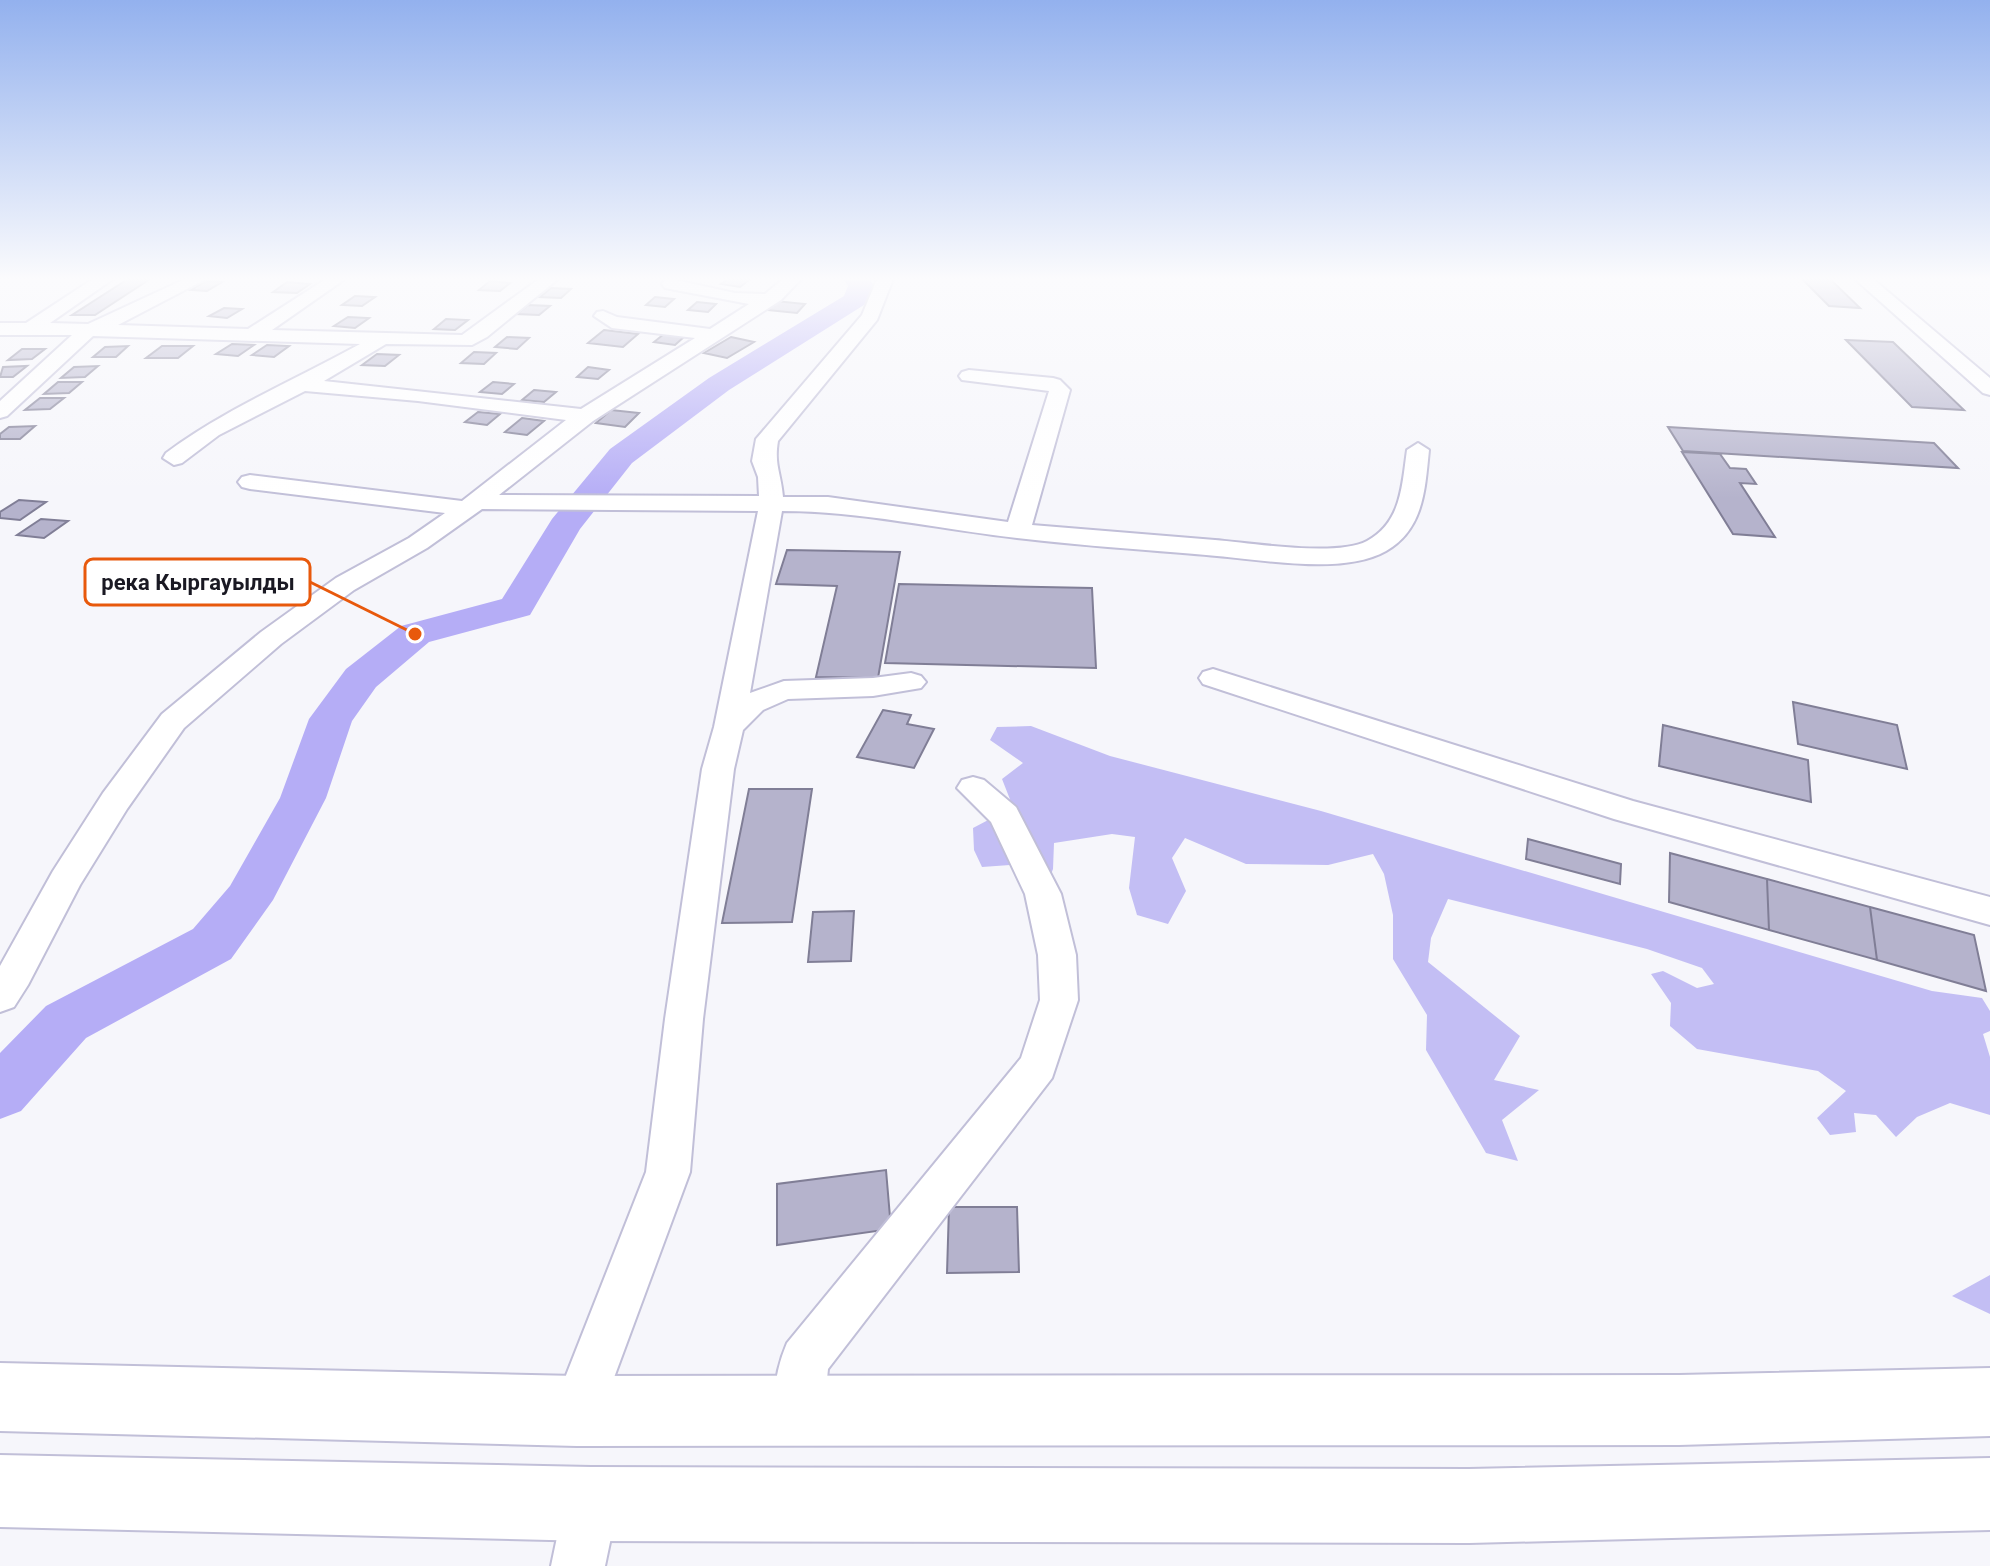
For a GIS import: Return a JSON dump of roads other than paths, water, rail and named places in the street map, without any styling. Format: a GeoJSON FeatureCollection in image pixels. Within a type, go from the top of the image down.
{"type":"FeatureCollection","features":[{"type":"Feature","properties":{"kind":"highway"},"geometry":{"type":"LineString","coordinates":[[0,1397],[577,1411],[1679,1410],[1990,1402]]}},
{"type":"Feature","properties":{"kind":"highway"},"geometry":{"type":"LineString","coordinates":[[0,1491],[584,1535],[1469,1506],[1990,1494]]}},
{"type":"Feature","properties":{"kind":"street"},"geometry":{"type":"LineString","coordinates":[[0,412],[64,352]]}},
{"type":"Feature","properties":{"kind":"street"},"geometry":{"type":"LineString","coordinates":[[174,458],[211,430],[302,385],[359,352]]}},
{"type":"Feature","properties":{"kind":"street"},"geometry":{"type":"LineString","coordinates":[[0,996],[65,880],[115,801],[173,721],[271,638],[345,584],[418,543],[472,505],[585,416],[686,352]]}},
{"type":"Feature","properties":{"kind":"street"},"geometry":{"type":"LineString","coordinates":[[577,1411],[668,1172],[684,1019],[718,769],[729,727],[771,503],[770,477],[763,461],[767,439],[794,411],[817,377],[842,352]]}},
{"type":"Feature","properties":{"kind":"street"},"geometry":{"type":"LineString","coordinates":[[1947,352],[1990,389]]}},
{"type":"Feature","properties":{"kind":"street"},"geometry":{"type":"LineString","coordinates":[[969,376],[1053,384],[1060,390],[1018,531]]}},
{"type":"Feature","properties":{"kind":"street"},"geometry":{"type":"LineString","coordinates":[[302,385],[418,395],[585,416]]}},
{"type":"Feature","properties":{"kind":"street"},"geometry":{"type":"LineString","coordinates":[[250,482],[472,505],[828,504],[1018,531],[1299,555],[1358,554],[1379,545],[1403,522],[1412,501],[1418,450]]}},
{"type":"Feature","properties":{"kind":"street"},"geometry":{"type":"LineString","coordinates":[[1213,678],[1626,811],[1990,911]]}},
{"type":"Feature","properties":{"kind":"street"},"geometry":{"type":"LineString","coordinates":[[729,727],[753,703],[784,690],[873,687],[911,682]]}},
{"type":"Feature","properties":{"kind":"street"},"geometry":{"type":"LineString","coordinates":[[799,1409],[804,1360],[1038,1066],[1059,1000],[1057,955],[1043,894],[1004,815],[973,788]]}},
{"type":"Feature","properties":{"kind":"waterway"},"geometry":{"type":"LineString","coordinates":[[0,1093],[66,1022],[212,944],[248,900],[303,798],[331,719],[361,678],[415,634],[516,607],[564,526],[621,456],[719,384],[771,352]]}},
{"type":"Feature","properties":{"kind":"place","name":"река Кыргауылды"},"geometry":{"type":"Point","coordinates":[415,634]}}]}
